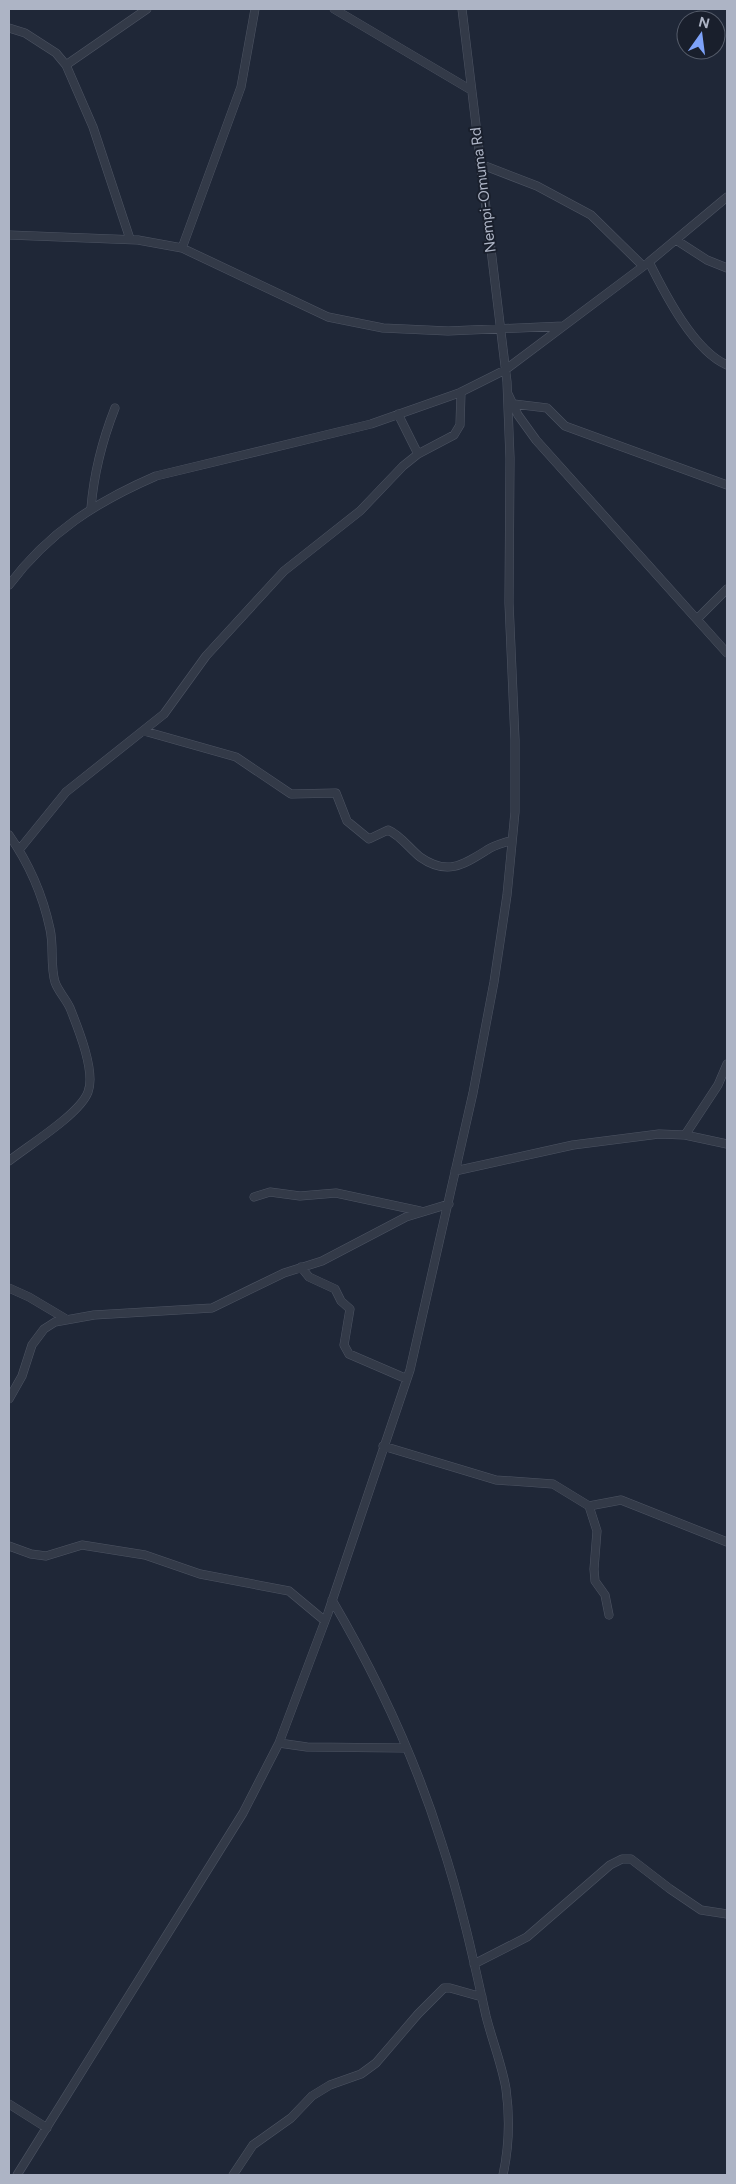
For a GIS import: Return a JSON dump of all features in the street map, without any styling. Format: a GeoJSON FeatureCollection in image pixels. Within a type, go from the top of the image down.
{"type":"FeatureCollection","features":[{"type":"Feature","properties":{"kind":"street"},"geometry":{"type":"LineString","coordinates":[[66,65],[147,9]]}},
{"type":"Feature","properties":{"kind":"street"},"geometry":{"type":"LineString","coordinates":[[182,248],[241,87],[254,9]]}},
{"type":"Feature","properties":{"kind":"street"},"geometry":{"type":"LineString","coordinates":[[334,9],[471,90]]}},
{"type":"Feature","properties":{"kind":"street","name":"Nempi-Omuma Rd"},"geometry":{"type":"LineString","coordinates":[[17,2175],[243,1813],[279,1743],[325,1621],[407,1379],[449,1204],[473,1093],[494,982],[512,840],[515,740],[509,603],[510,458],[507,392],[462,9]]}},
{"type":"Feature","properties":{"kind":"street"},"geometry":{"type":"LineString","coordinates":[[9,28],[25,34],[56,53],[66,65],[93,127],[130,239]]}},
{"type":"Feature","properties":{"kind":"street"},"geometry":{"type":"LineString","coordinates":[[480,164],[537,186],[591,215],[646,264],[679,315],[701,344],[713,357],[727,365]]}},
{"type":"Feature","properties":{"kind":"street"},"geometry":{"type":"LineString","coordinates":[[9,584],[54,535],[91,508],[156,476],[371,424],[461,392],[505,370],[646,264],[727,197]]}},
{"type":"Feature","properties":{"kind":"street"},"geometry":{"type":"LineString","coordinates":[[9,235],[130,239],[182,248],[328,317],[383,328],[448,331],[500,327],[563,326]]}},
{"type":"Feature","properties":{"kind":"street"},"geometry":{"type":"LineString","coordinates":[[676,240],[707,260],[727,268]]}},
{"type":"Feature","properties":{"kind":"street"},"geometry":{"type":"LineString","coordinates":[[19,850],[66,792],[144,732],[164,714],[206,656],[284,571],[360,511],[403,466],[418,454],[454,435],[460,425],[461,392]]}},
{"type":"Feature","properties":{"kind":"street"},"geometry":{"type":"LineString","coordinates":[[507,392],[518,415],[536,440],[727,653]]}},
{"type":"Feature","properties":{"kind":"street"},"geometry":{"type":"LineString","coordinates":[[514,404],[547,408],[565,426],[727,485]]}},
{"type":"Feature","properties":{"kind":"street"},"geometry":{"type":"LineString","coordinates":[[91,508],[94,480],[102,440],[115,408]]}},
{"type":"Feature","properties":{"kind":"street"},"geometry":{"type":"LineString","coordinates":[[398,414],[418,454]]}},
{"type":"Feature","properties":{"kind":"street"},"geometry":{"type":"LineString","coordinates":[[697,619],[727,589]]}},
{"type":"Feature","properties":{"kind":"street"},"geometry":{"type":"LineString","coordinates":[[144,732],[236,758],[291,794],[336,793],[347,821],[369,839],[388,830],[396,834],[408,848],[428,862],[447,866],[462,866],[488,849],[512,840]]}},
{"type":"Feature","properties":{"kind":"street"},"geometry":{"type":"LineString","coordinates":[[9,836],[19,850],[42,899],[50,930],[55,981],[70,1007],[88,1062],[91,1081],[88,1093],[72,1113],[9,1161]]}},
{"type":"Feature","properties":{"kind":"street"},"geometry":{"type":"LineString","coordinates":[[685,1135],[718,1085],[727,1064]]}},
{"type":"Feature","properties":{"kind":"street"},"geometry":{"type":"LineString","coordinates":[[455,1171],[573,1145],[659,1134],[685,1135],[727,1144]]}},
{"type":"Feature","properties":{"kind":"street"},"geometry":{"type":"LineString","coordinates":[[254,1196],[270,1192],[300,1196],[336,1193],[420,1212]]}},
{"type":"Feature","properties":{"kind":"street"},"geometry":{"type":"LineString","coordinates":[[9,1399],[22,1376],[32,1345],[44,1329],[54,1322],[94,1315],[212,1308],[246,1290],[301,1267],[322,1261],[420,1212],[449,1204]]}},
{"type":"Feature","properties":{"kind":"street"},"geometry":{"type":"LineString","coordinates":[[301,1267],[309,1277],[335,1289],[341,1300],[350,1309],[344,1345],[349,1354],[407,1379]]}},
{"type":"Feature","properties":{"kind":"street"},"geometry":{"type":"LineString","coordinates":[[9,1288],[29,1297],[66,1319]]}},
{"type":"Feature","properties":{"kind":"street"},"geometry":{"type":"LineString","coordinates":[[383,1446],[496,1480],[553,1484],[589,1506],[597,1531],[594,1569],[595,1582],[605,1595],[609,1615]]}},
{"type":"Feature","properties":{"kind":"street"},"geometry":{"type":"LineString","coordinates":[[589,1506],[622,1500],[727,1542]]}},
{"type":"Feature","properties":{"kind":"street"},"geometry":{"type":"LineString","coordinates":[[9,1546],[31,1554],[46,1556],[82,1545],[145,1555],[200,1574],[289,1591],[325,1621]]}},
{"type":"Feature","properties":{"kind":"street"},"geometry":{"type":"LineString","coordinates":[[332,1600],[359,1646],[405,1748],[441,1840],[506,2089],[509,2150],[503,2175]]}},
{"type":"Feature","properties":{"kind":"street"},"geometry":{"type":"LineString","coordinates":[[279,1743],[307,1747],[405,1748]]}},
{"type":"Feature","properties":{"kind":"street"},"geometry":{"type":"LineString","coordinates":[[474,1964],[527,1937],[610,1865],[622,1859],[631,1859],[701,1910],[727,1914]]}},
{"type":"Feature","properties":{"kind":"street"},"geometry":{"type":"LineString","coordinates":[[234,2175],[253,2145],[291,2118],[312,2096],[330,2085],[361,2074],[376,2063],[418,2014],[444,1988],[450,1988],[482,1998]]}},
{"type":"Feature","properties":{"kind":"street"},"geometry":{"type":"LineString","coordinates":[[9,2104],[47,2128]]}}]}
